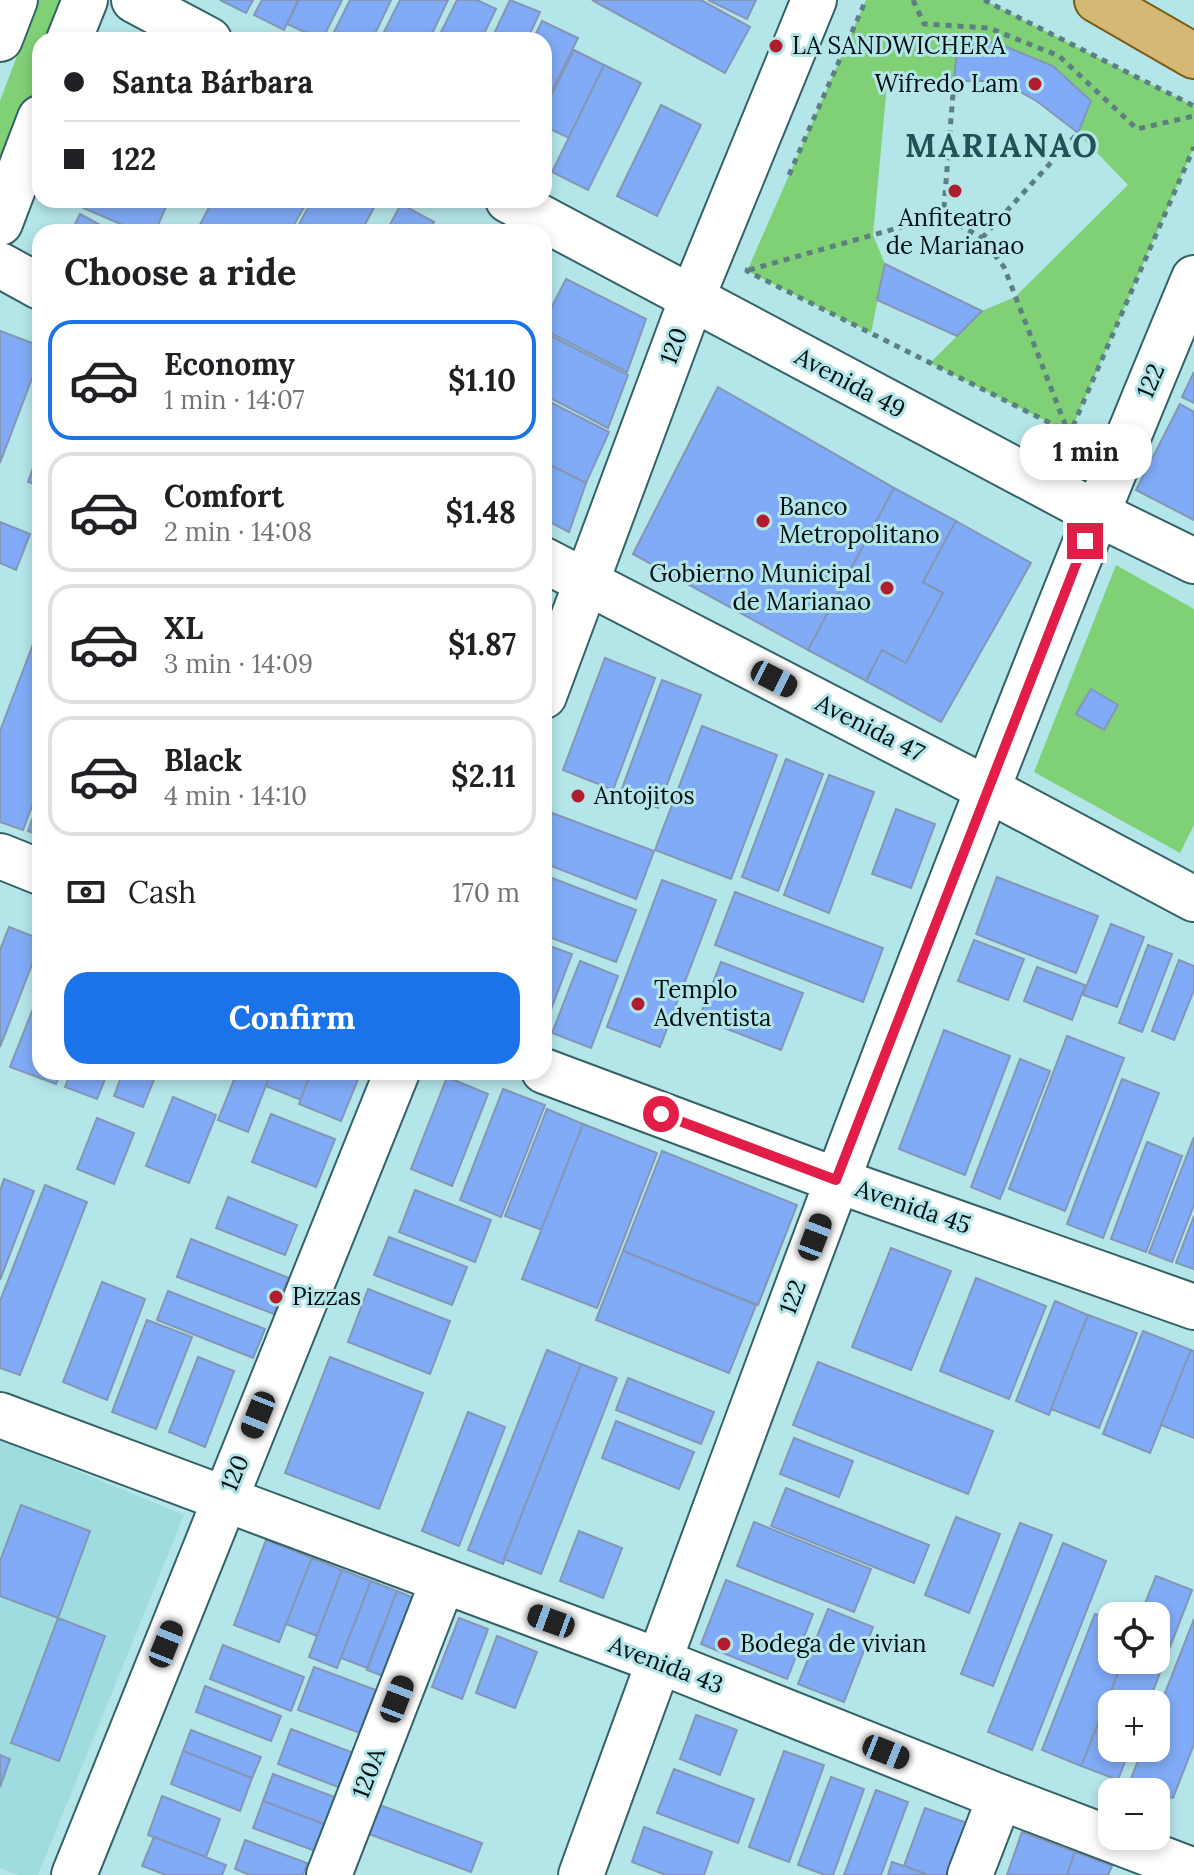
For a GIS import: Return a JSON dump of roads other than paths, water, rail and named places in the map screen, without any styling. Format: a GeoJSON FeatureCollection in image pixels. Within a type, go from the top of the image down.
{"type":"FeatureCollection","features":[{"type":"Feature","properties":{"kind":"main road"},"geometry":{"type":"LineString","coordinates":[[1097,0],[1194,56]]}},
{"type":"Feature","properties":{"kind":"street"},"geometry":{"type":"LineString","coordinates":[[0,39],[15,0]]}},
{"type":"Feature","properties":{"kind":"street"},"geometry":{"type":"LineString","coordinates":[[72,32],[85,0]]}},
{"type":"Feature","properties":{"kind":"street"},"geometry":{"type":"LineString","coordinates":[[134,0],[194,32]]}},
{"type":"Feature","properties":{"kind":"street","name":"120"},"geometry":{"type":"LineString","coordinates":[[552,675],[692,298],[814,0]]}},
{"type":"Feature","properties":{"kind":"street"},"geometry":{"type":"LineString","coordinates":[[0,223],[32,139]]}},
{"type":"Feature","properties":{"kind":"street","name":"Avenida 49"},"geometry":{"type":"LineString","coordinates":[[523,208],[1096,513],[1194,561]]}},
{"type":"Feature","properties":{"kind":"street"},"geometry":{"type":"LineString","coordinates":[[0,265],[32,283]]}},
{"type":"Feature","properties":{"kind":"street","name":"122"},"geometry":{"type":"LineString","coordinates":[[581,1875],[836,1180],[1096,513],[1194,278]]}},
{"type":"Feature","properties":{"kind":"street","name":"Avenida 47"},"geometry":{"type":"LineString","coordinates":[[552,564],[1194,899]]}},
{"type":"Feature","properties":{"kind":"street"},"geometry":{"type":"LineString","coordinates":[[0,856],[32,869]]}},
{"type":"Feature","properties":{"kind":"street","name":"Avenida 45"},"geometry":{"type":"LineString","coordinates":[[552,1074],[836,1180],[1194,1307]]}},
{"type":"Feature","properties":{"kind":"street","name":"120"},"geometry":{"type":"LineString","coordinates":[[74,1875],[394,1080]]}},
{"type":"Feature","properties":{"kind":"street","name":"Avenida 43"},"geometry":{"type":"LineString","coordinates":[[0,1415],[659,1661],[1194,1871]]}},
{"type":"Feature","properties":{"kind":"street","name":"120A"},"geometry":{"type":"LineString","coordinates":[[329,1875],[443,1581]]}},
{"type":"Feature","properties":{"kind":"street"},"geometry":{"type":"LineString","coordinates":[[970,1875],[1000,1797]]}},
{"type":"Feature","properties":{"kind":"place","name":"LA SANDWICHERA"},"geometry":{"type":"Point","coordinates":[776,46]}},
{"type":"Feature","properties":{"kind":"place","name":"Wifredo Lam"},"geometry":{"type":"Point","coordinates":[1035,84]}},
{"type":"Feature","properties":{"kind":"place","name":"Anfiteatro de Marianao"},"geometry":{"type":"Point","coordinates":[955,191]}},
{"type":"Feature","properties":{"kind":"place","name":"Banco Metropolitano"},"geometry":{"type":"Point","coordinates":[763,521]}},
{"type":"Feature","properties":{"kind":"place","name":"Gobierno Municipal de Marianao"},"geometry":{"type":"Point","coordinates":[887,588]}},
{"type":"Feature","properties":{"kind":"place","name":"Antojitos"},"geometry":{"type":"Point","coordinates":[578,796]}},
{"type":"Feature","properties":{"kind":"place","name":"Templo Adventista"},"geometry":{"type":"Point","coordinates":[638,1004]}},
{"type":"Feature","properties":{"kind":"place","name":"Pizzas"},"geometry":{"type":"Point","coordinates":[276,1297]}},
{"type":"Feature","properties":{"kind":"place","name":"Bodega de vivian"},"geometry":{"type":"Point","coordinates":[724,1644]}},
{"type":"Feature","properties":{"kind":"district","name":"MARIANAO"},"geometry":{"type":"Point","coordinates":[1002,146]}}]}
